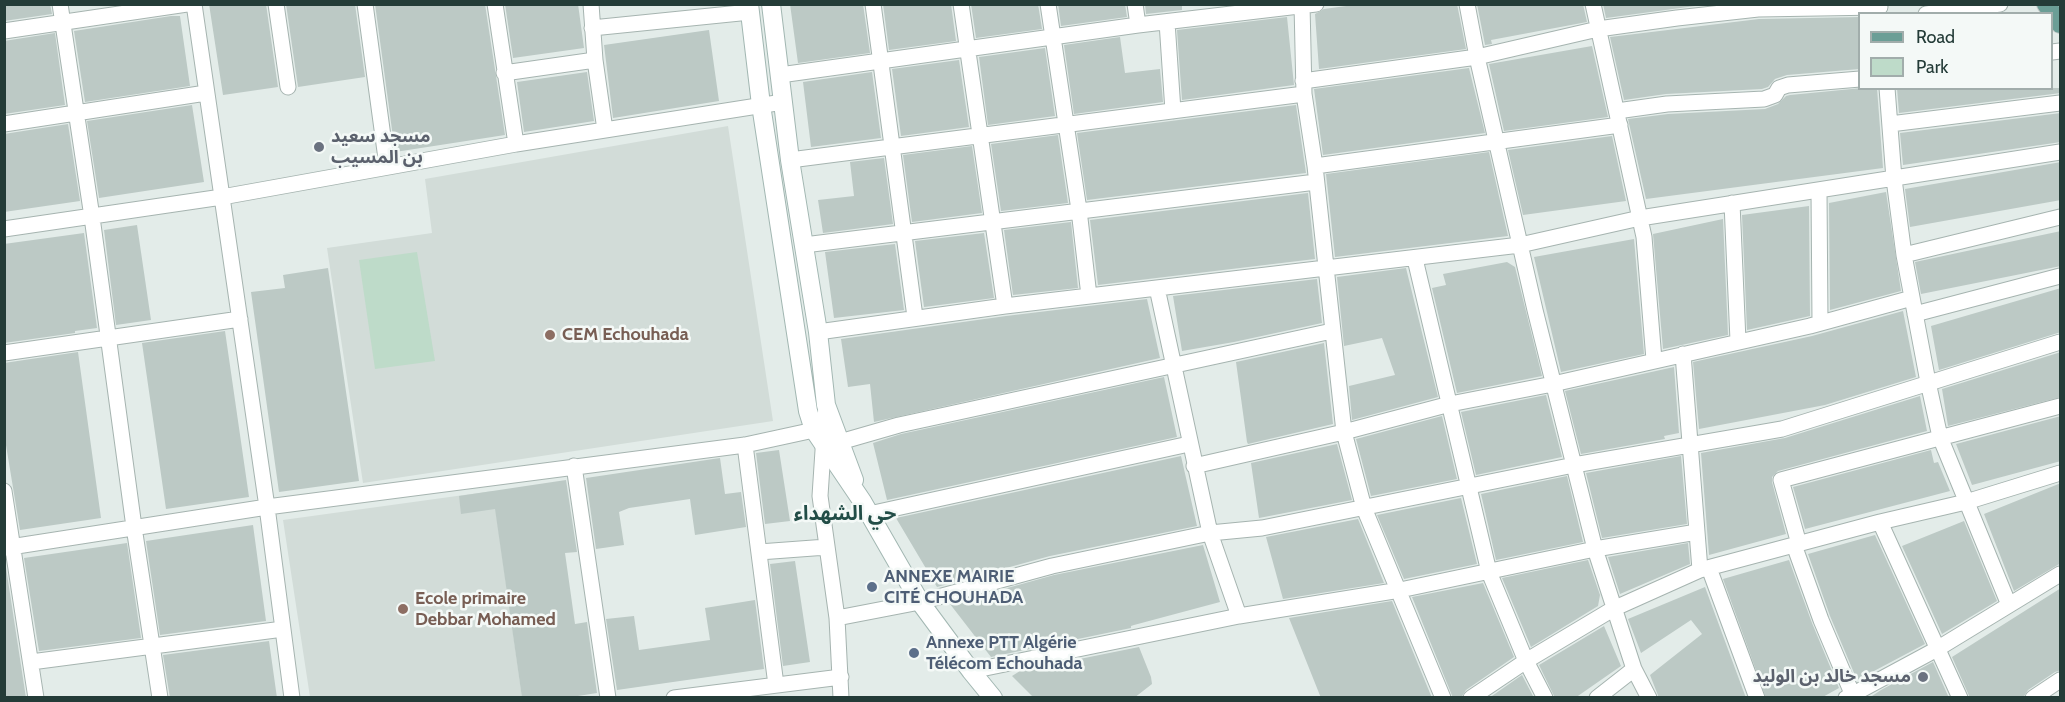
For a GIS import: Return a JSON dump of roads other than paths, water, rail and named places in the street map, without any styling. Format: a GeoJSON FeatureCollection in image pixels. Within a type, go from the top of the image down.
{"type":"FeatureCollection","features":[{"type":"Feature","properties":{"kind":"street"},"geometry":{"type":"LineString","coordinates":[[60,4],[160,698]]}},
{"type":"Feature","properties":{"kind":"street"},"geometry":{"type":"LineString","coordinates":[[4,32],[187,4]]}},
{"type":"Feature","properties":{"kind":"street"},"geometry":{"type":"LineString","coordinates":[[194,4],[267,507],[292,698]]}},
{"type":"Feature","properties":{"kind":"street"},"geometry":{"type":"LineString","coordinates":[[276,4],[288,87]]}},
{"type":"Feature","properties":{"kind":"street"},"geometry":{"type":"LineString","coordinates":[[365,4],[387,166]]}},
{"type":"Feature","properties":{"kind":"street"},"geometry":{"type":"LineString","coordinates":[[495,4],[516,144]]}},
{"type":"Feature","properties":{"kind":"street"},"geometry":{"type":"LineString","coordinates":[[591,4],[595,60],[605,130]]}},
{"type":"Feature","properties":{"kind":"street"},"geometry":{"type":"LineString","coordinates":[[771,4],[790,160],[818,332],[826,405],[826,439],[820,496],[837,618],[841,698]]}},
{"type":"Feature","properties":{"kind":"street"},"geometry":{"type":"LineString","coordinates":[[873,4],[915,317]]}},
{"type":"Feature","properties":{"kind":"street"},"geometry":{"type":"LineString","coordinates":[[961,4],[1005,306]]}},
{"type":"Feature","properties":{"kind":"street"},"geometry":{"type":"LineString","coordinates":[[1048,4],[1079,210],[1089,296]]}},
{"type":"Feature","properties":{"kind":"street"},"geometry":{"type":"LineString","coordinates":[[1135,4],[1138,25]]}},
{"type":"Feature","properties":{"kind":"street"},"geometry":{"type":"LineString","coordinates":[[1467,4],[1520,245],[1595,549],[1634,669],[1649,698]]}},
{"type":"Feature","properties":{"kind":"street"},"geometry":{"type":"LineString","coordinates":[[1593,4],[1644,237],[1654,360]]}},
{"type":"Feature","properties":{"kind":"street"},"geometry":{"type":"LineString","coordinates":[[1941,12],[2000,4]]}},
{"type":"Feature","properties":{"kind":"street"},"geometry":{"type":"LineString","coordinates":[[780,75],[1138,25],[1307,5],[1304,87],[1344,432],[1364,508],[1443,698]]}},
{"type":"Feature","properties":{"kind":"street"},"geometry":{"type":"LineString","coordinates":[[592,28],[750,8],[762,105],[808,411],[920,602],[993,698]]}},
{"type":"Feature","properties":{"kind":"street"},"geometry":{"type":"LineString","coordinates":[[790,160],[1173,111],[1477,57],[1598,29],[1758,9],[1880,8]]}},
{"type":"Feature","properties":{"kind":"street"},"geometry":{"type":"LineString","coordinates":[[1167,22],[1173,111]]}},
{"type":"Feature","properties":{"kind":"street"},"geometry":{"type":"LineString","coordinates":[[504,72],[595,60]]}},
{"type":"Feature","properties":{"kind":"street"},"geometry":{"type":"LineString","coordinates":[[1314,166],[1496,141],[1618,118],[1667,104],[1764,99],[1775,95],[1779,88],[1788,85],[1858,79]]}},
{"type":"Feature","properties":{"kind":"street"},"geometry":{"type":"LineString","coordinates":[[1887,90],[1894,179],[1904,255],[1940,437],[2010,605]]}},
{"type":"Feature","properties":{"kind":"street"},"geometry":{"type":"LineString","coordinates":[[4,124],[206,93]]}},
{"type":"Feature","properties":{"kind":"street"},"geometry":{"type":"LineString","coordinates":[[4,229],[222,197],[516,144],[783,102]]}},
{"type":"Feature","properties":{"kind":"street"},"geometry":{"type":"LineString","coordinates":[[1890,124],[2061,103]]}},
{"type":"Feature","properties":{"kind":"street"},"geometry":{"type":"LineString","coordinates":[[818,332],[915,317],[1520,245],[1640,218],[2061,152]]}},
{"type":"Feature","properties":{"kind":"street"},"geometry":{"type":"LineString","coordinates":[[804,245],[1316,183]]}},
{"type":"Feature","properties":{"kind":"street"},"geometry":{"type":"LineString","coordinates":[[1819,191],[1820,323]]}},
{"type":"Feature","properties":{"kind":"street"},"geometry":{"type":"LineString","coordinates":[[1732,203],[1738,342]]}},
{"type":"Feature","properties":{"kind":"street"},"geometry":{"type":"LineString","coordinates":[[1904,255],[2061,217]]}},
{"type":"Feature","properties":{"kind":"street"},"geometry":{"type":"LineString","coordinates":[[1415,259],[1489,572],[1526,661],[1545,698]]}},
{"type":"Feature","properties":{"kind":"street"},"geometry":{"type":"LineString","coordinates":[[1915,314],[2061,276]]}},
{"type":"Feature","properties":{"kind":"street"},"geometry":{"type":"LineString","coordinates":[[1157,288],[1210,533],[1239,616]]}},
{"type":"Feature","properties":{"kind":"street"},"geometry":{"type":"LineString","coordinates":[[1194,466],[1344,432],[1450,404],[1553,384],[1820,323],[1912,298]]}},
{"type":"Feature","properties":{"kind":"street"},"geometry":{"type":"LineString","coordinates":[[4,352],[240,319]]}},
{"type":"Feature","properties":{"kind":"street"},"geometry":{"type":"LineString","coordinates":[[9,547],[267,507],[574,466],[745,445],[826,439],[1332,331]]}},
{"type":"Feature","properties":{"kind":"street"},"geometry":{"type":"LineString","coordinates":[[837,618],[920,602],[1052,566],[1210,533],[1262,528],[1574,465],[1782,429],[2061,342]]}},
{"type":"Feature","properties":{"kind":"street"},"geometry":{"type":"LineString","coordinates":[[1683,354],[1696,532],[1705,569],[1757,698]]}},
{"type":"Feature","properties":{"kind":"street"},"geometry":{"type":"LineString","coordinates":[[2061,406],[1781,480],[1796,545],[1821,620],[1851,696],[1937,649],[2061,574]]}},
{"type":"Feature","properties":{"kind":"street"},"geometry":{"type":"LineString","coordinates":[[866,507],[1189,444]]}},
{"type":"Feature","properties":{"kind":"street"},"geometry":{"type":"LineString","coordinates":[[745,445],[776,684]]}},
{"type":"Feature","properties":{"kind":"street"},"geometry":{"type":"LineString","coordinates":[[574,466],[608,698]]}},
{"type":"Feature","properties":{"kind":"street"},"geometry":{"type":"LineString","coordinates":[[1471,698],[1526,661],[1613,609],[1705,569],[1880,522],[1966,502],[2061,473]]}},
{"type":"Feature","properties":{"kind":"street"},"geometry":{"type":"LineString","coordinates":[[4,491],[9,547],[36,698]]}},
{"type":"Feature","properties":{"kind":"street"},"geometry":{"type":"LineString","coordinates":[[1880,522],[1960,698]]}},
{"type":"Feature","properties":{"kind":"street"},"geometry":{"type":"LineString","coordinates":[[971,671],[1239,616],[1400,590],[1595,549],[1696,532]]}},
{"type":"Feature","properties":{"kind":"street"},"geometry":{"type":"LineString","coordinates":[[759,552],[827,547]]}},
{"type":"Feature","properties":{"kind":"street"},"geometry":{"type":"LineString","coordinates":[[31,662],[283,629]]}},
{"type":"Feature","properties":{"kind":"street"},"geometry":{"type":"LineString","coordinates":[[1597,698],[1634,669]]}},
{"type":"Feature","properties":{"kind":"street"},"geometry":{"type":"LineString","coordinates":[[674,698],[841,677]]}},
{"type":"Feature","properties":{"kind":"street"},"geometry":{"type":"LineString","coordinates":[[2034,698],[2061,680]]}},
{"type":"Feature","properties":{"kind":"place","name":"مسجد سعيد بن المسيب"},"geometry":{"type":"Point","coordinates":[319,147]}},
{"type":"Feature","properties":{"kind":"place","name":"CEM Echouhada"},"geometry":{"type":"Point","coordinates":[550,335]}},
{"type":"Feature","properties":{"kind":"place","name":"ANNEXE MAIRIE CITÉ CHOUHADA"},"geometry":{"type":"Point","coordinates":[872,587]}},
{"type":"Feature","properties":{"kind":"place","name":"Ecole primaire Debbar Mohamed"},"geometry":{"type":"Point","coordinates":[403,609]}},
{"type":"Feature","properties":{"kind":"place","name":"Annexe PTT Algérie Télécom Echouhada"},"geometry":{"type":"Point","coordinates":[914,653]}},
{"type":"Feature","properties":{"kind":"place","name":"مسجد خالد بن الوليد"},"geometry":{"type":"Point","coordinates":[1923,677]}},
{"type":"Feature","properties":{"kind":"district","name":"حي الشهداء"},"geometry":{"type":"Point","coordinates":[845,514]}}]}
